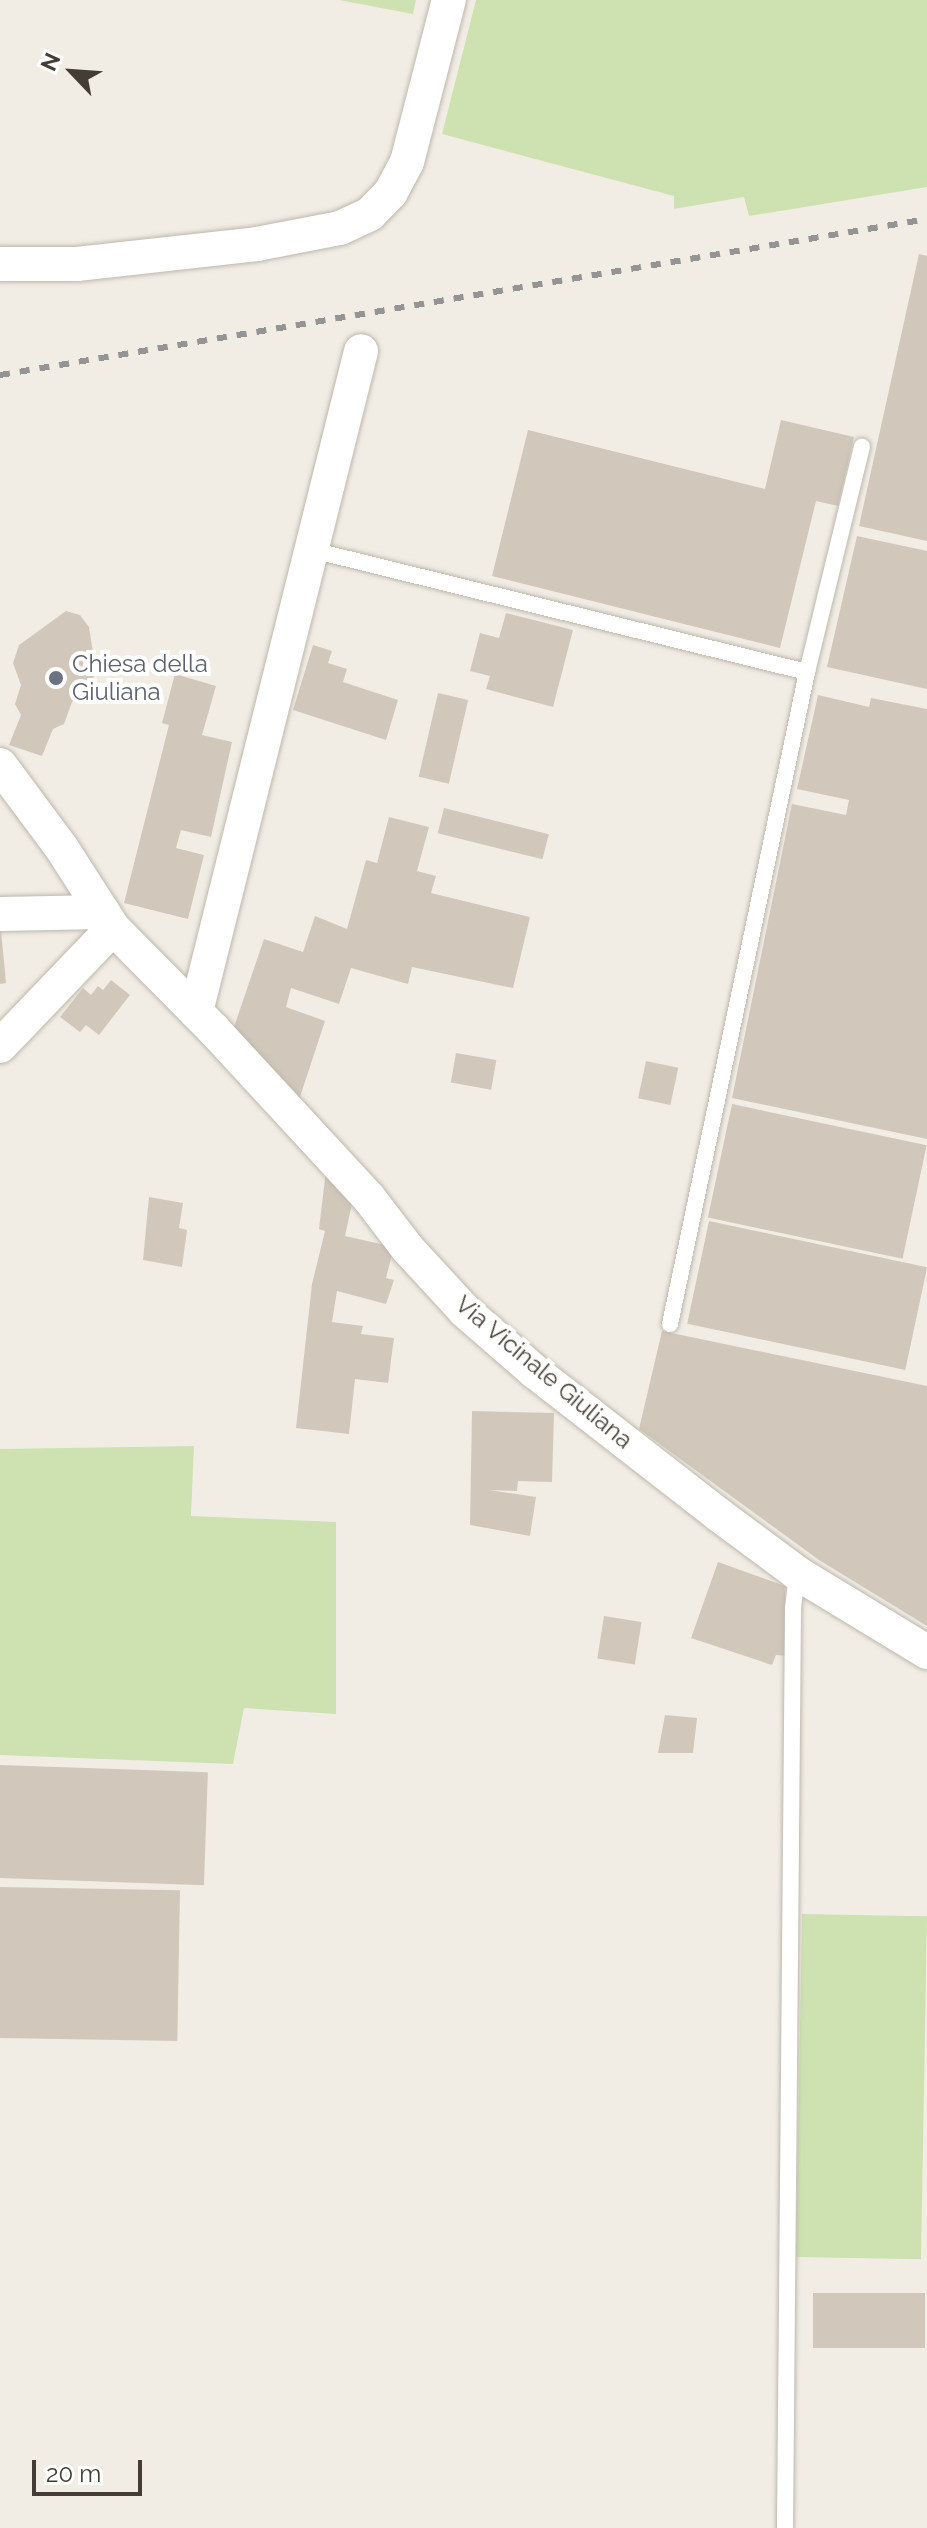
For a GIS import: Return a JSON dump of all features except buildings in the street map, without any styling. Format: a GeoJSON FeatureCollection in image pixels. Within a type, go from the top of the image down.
{"type":"FeatureCollection","features":[{"type":"Feature","properties":{"kind":"street"},"geometry":{"type":"LineString","coordinates":[[0,264],[77,264],[257,244],[340,228],[370,214],[391,192],[407,162],[449,0]]}},
{"type":"Feature","properties":{"kind":"street"},"geometry":{"type":"LineString","coordinates":[[196,1012],[361,351]]}},
{"type":"Feature","properties":{"kind":"street","name":"Via Vicinale Giuliana"},"geometry":{"type":"LineString","coordinates":[[0,765],[61,847],[108,920],[369,1198],[408,1249],[465,1311],[534,1371],[797,1573],[927,1652]]}},
{"type":"Feature","properties":{"kind":"street"},"geometry":{"type":"LineString","coordinates":[[0,914],[108,920]]}},
{"type":"Feature","properties":{"kind":"street"},"geometry":{"type":"LineString","coordinates":[[0,1046],[108,920]]}},
{"type":"Feature","properties":{"kind":"lane"},"geometry":{"type":"LineString","coordinates":[[670,1324],[807,672],[862,447]]}},
{"type":"Feature","properties":{"kind":"lane"},"geometry":{"type":"LineString","coordinates":[[312,550],[807,672]]}},
{"type":"Feature","properties":{"kind":"lane"},"geometry":{"type":"LineString","coordinates":[[785,2528],[793,1608],[797,1573]]}},
{"type":"Feature","properties":{"kind":"green space"},"geometry":{"type":"Polygon","coordinates":[[[339,0],[416,0],[413,14],[339,0]]]}},
{"type":"Feature","properties":{"kind":"green space"},"geometry":{"type":"Polygon","coordinates":[[[476,0],[927,0],[927,187],[749,216],[744,197],[674,209],[674,196],[442,134],[476,0]]]}},
{"type":"Feature","properties":{"kind":"green space"},"geometry":{"type":"Polygon","coordinates":[[[194,1446],[191,1516],[336,1522],[336,1714],[244,1708],[233,1764],[0,1755],[0,1449],[194,1446]]]}},
{"type":"Feature","properties":{"kind":"green space"},"geometry":{"type":"Polygon","coordinates":[[[802,1914],[927,1916],[921,2259],[796,2257],[802,1914]]]}},
{"type":"Feature","properties":{"kind":"railway"},"geometry":{"type":"LineString","coordinates":[[0,375],[927,219]]}},
{"type":"Feature","properties":{"kind":"place","name":"Chiesa della Giuliana"},"geometry":{"type":"Point","coordinates":[56,678]}}]}
